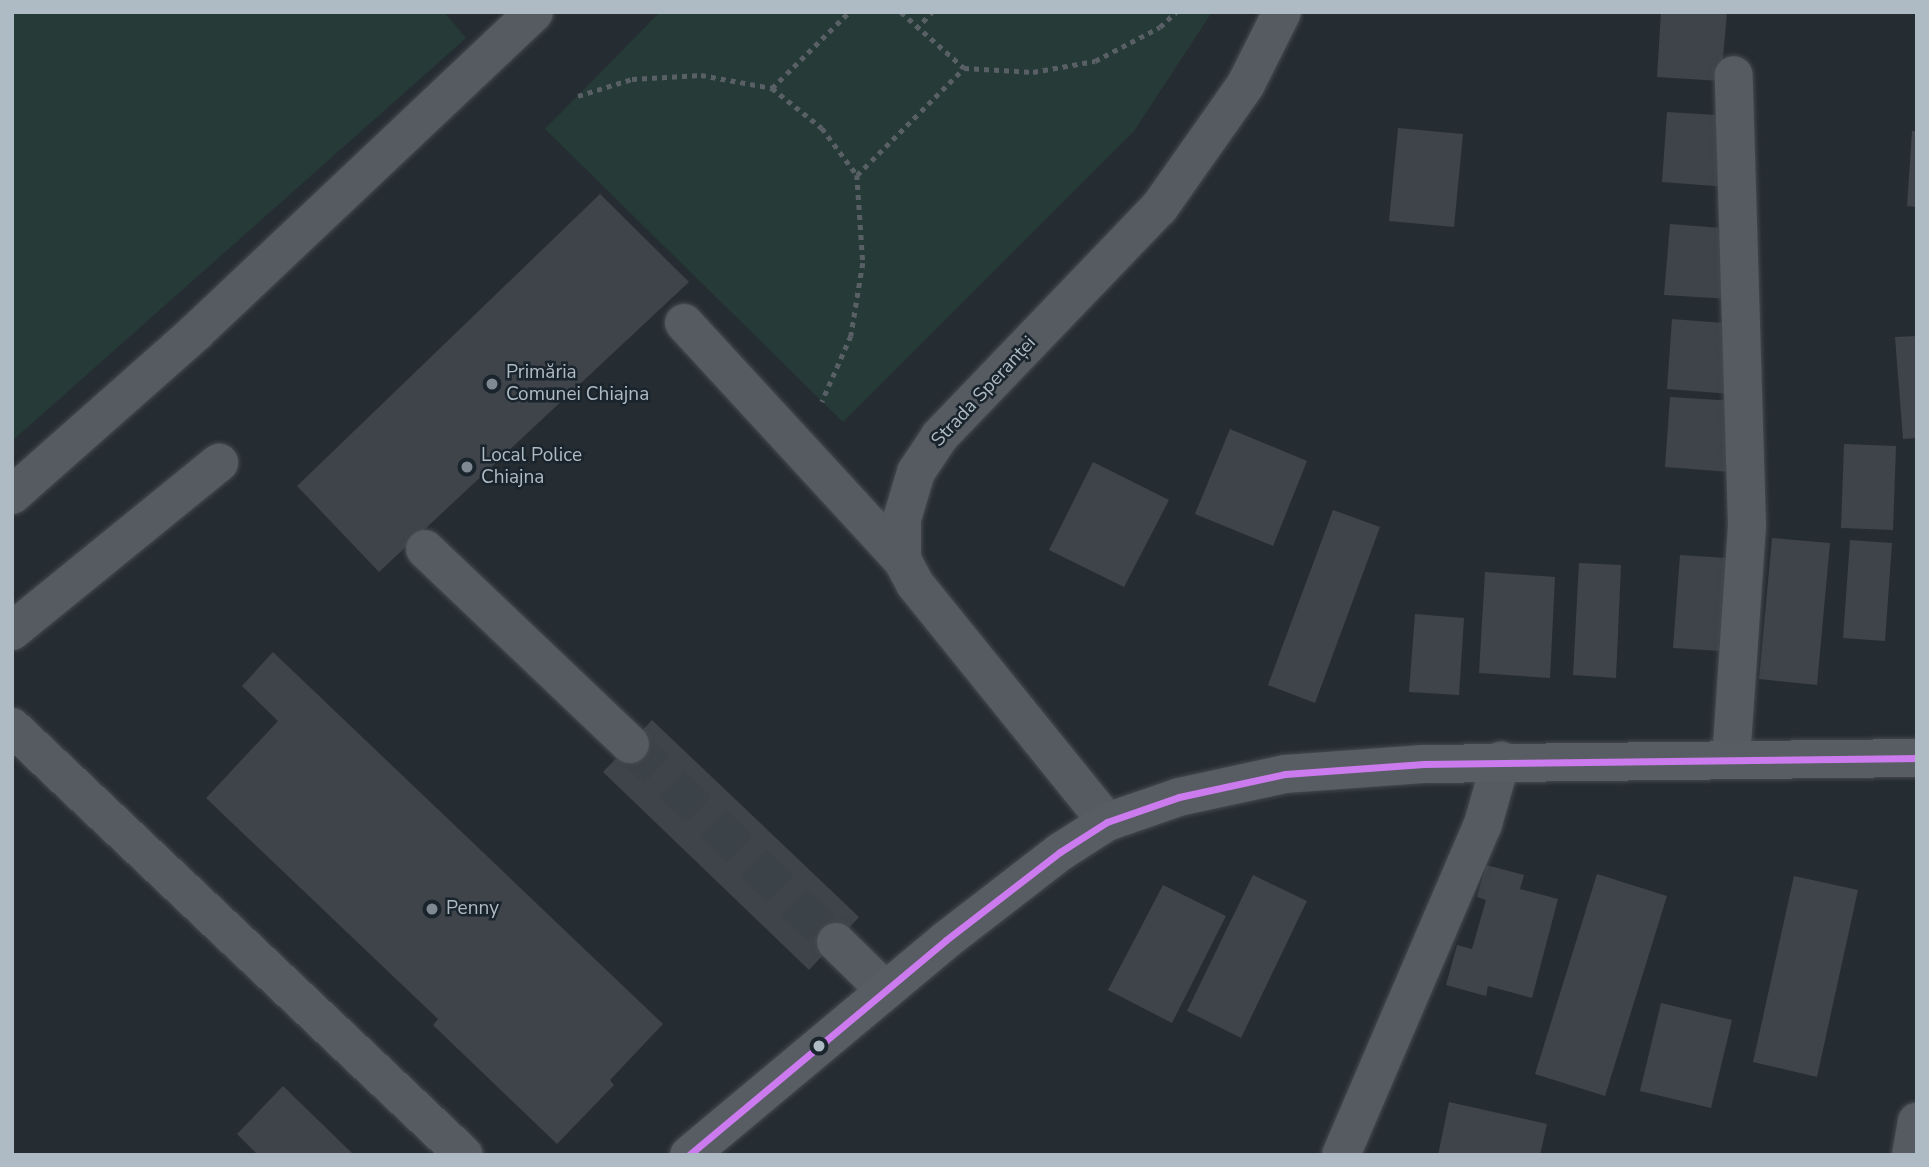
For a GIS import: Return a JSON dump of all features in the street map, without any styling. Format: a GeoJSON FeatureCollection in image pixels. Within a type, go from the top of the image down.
{"type":"FeatureCollection","features":[{"type":"Feature","properties":{"kind":"main road"},"geometry":{"type":"LineString","coordinates":[[689,1155],[1000,896],[1107,822],[1179,797],[1285,774],[1502,761],[1917,758]]}},
{"type":"Feature","properties":{"kind":"street"},"geometry":{"type":"LineString","coordinates":[[12,495],[196,332],[534,12]]}},
{"type":"Feature","properties":{"kind":"street","name":"Strada Speranței"},"geometry":{"type":"LineString","coordinates":[[902,560],[905,507],[916,472],[940,436],[1159,208],[1245,84],[1282,12]]}},
{"type":"Feature","properties":{"kind":"street"},"geometry":{"type":"LineString","coordinates":[[1731,760],[1747,526],[1734,75]]}},
{"type":"Feature","properties":{"kind":"street"},"geometry":{"type":"LineString","coordinates":[[684,323],[902,560],[915,584],[1107,822]]}},
{"type":"Feature","properties":{"kind":"street"},"geometry":{"type":"LineString","coordinates":[[12,631],[219,463]]}},
{"type":"Feature","properties":{"kind":"street"},"geometry":{"type":"LineString","coordinates":[[425,549],[630,744]]}},
{"type":"Feature","properties":{"kind":"street"},"geometry":{"type":"LineString","coordinates":[[12,727],[464,1155]]}},
{"type":"Feature","properties":{"kind":"street"},"geometry":{"type":"LineString","coordinates":[[1341,1155],[1483,824],[1502,761]]}},
{"type":"Feature","properties":{"kind":"street"},"geometry":{"type":"LineString","coordinates":[[836,942],[885,990]]}},
{"type":"Feature","properties":{"kind":"street"},"geometry":{"type":"LineString","coordinates":[[1911,1155],[1917,1122]]}},
{"type":"Feature","properties":{"kind":"path"},"geometry":{"type":"LineString","coordinates":[[772,88],[849,12]]}},
{"type":"Feature","properties":{"kind":"path"},"geometry":{"type":"LineString","coordinates":[[901,12],[916,29],[964,68],[1033,72],[1095,61],[1160,27],[1176,12]]}},
{"type":"Feature","properties":{"kind":"path"},"geometry":{"type":"LineString","coordinates":[[916,29],[932,12]]}},
{"type":"Feature","properties":{"kind":"path"},"geometry":{"type":"LineString","coordinates":[[858,175],[964,68]]}},
{"type":"Feature","properties":{"kind":"path"},"geometry":{"type":"LineString","coordinates":[[578,96],[632,79],[701,75],[772,88],[822,128],[858,175],[863,263],[850,336],[822,402]]}},
{"type":"Feature","properties":{"kind":"green space"},"geometry":{"type":"Polygon","coordinates":[[[12,12],[444,12],[466,38],[12,441],[12,12]]]}},
{"type":"Feature","properties":{"kind":"green space"},"geometry":{"type":"Polygon","coordinates":[[[660,12],[1212,12],[1134,131],[843,422],[545,129],[660,12]]]}},
{"type":"Feature","properties":{"kind":"building"},"geometry":{"type":"Polygon","coordinates":[[[1661,12],[1727,12],[1721,81],[1657,77],[1661,12]]]}},
{"type":"Feature","properties":{"kind":"building"},"geometry":{"type":"Polygon","coordinates":[[[1667,112],[1733,116],[1727,187],[1662,182],[1667,112]]]}},
{"type":"Feature","properties":{"kind":"building"},"geometry":{"type":"Polygon","coordinates":[[[1398,128],[1463,134],[1454,227],[1389,221],[1398,128]]]}},
{"type":"Feature","properties":{"kind":"building"},"geometry":{"type":"Polygon","coordinates":[[[1912,131],[1917,131],[1917,207],[1907,206],[1912,131]]]}},
{"type":"Feature","properties":{"kind":"building","name":"Primăria Comunei Chiajna"},"geometry":{"type":"Polygon","coordinates":[[[600,194],[689,282],[379,572],[297,486],[600,194]]]}},
{"type":"Feature","properties":{"kind":"building"},"geometry":{"type":"Polygon","coordinates":[[[1670,224],[1734,229],[1729,299],[1664,295],[1670,224]]]}},
{"type":"Feature","properties":{"kind":"building"},"geometry":{"type":"Polygon","coordinates":[[[1672,319],[1737,324],[1732,394],[1667,389],[1672,319]]]}},
{"type":"Feature","properties":{"kind":"building"},"geometry":{"type":"Polygon","coordinates":[[[1917,336],[1917,438],[1903,439],[1895,337],[1917,336]]]}},
{"type":"Feature","properties":{"kind":"building"},"geometry":{"type":"Polygon","coordinates":[[[1670,397],[1735,401],[1730,472],[1665,467],[1670,397]]]}},
{"type":"Feature","properties":{"kind":"building"},"geometry":{"type":"Polygon","coordinates":[[[1230,429],[1307,461],[1273,546],[1195,514],[1230,429]]]}},
{"type":"Feature","properties":{"kind":"building"},"geometry":{"type":"Polygon","coordinates":[[[1844,444],[1896,446],[1893,530],[1841,528],[1844,444]]]}},
{"type":"Feature","properties":{"kind":"building"},"geometry":{"type":"Polygon","coordinates":[[[1093,462],[1169,500],[1124,587],[1049,550],[1093,462]]]}},
{"type":"Feature","properties":{"kind":"building"},"geometry":{"type":"Polygon","coordinates":[[[1333,510],[1380,527],[1315,703],[1268,685],[1333,510]]]}},
{"type":"Feature","properties":{"kind":"building"},"geometry":{"type":"Polygon","coordinates":[[[1772,538],[1830,543],[1817,685],[1759,679],[1772,538]]]}},
{"type":"Feature","properties":{"kind":"building"},"geometry":{"type":"Polygon","coordinates":[[[1850,540],[1892,543],[1885,641],[1843,638],[1850,540]]]}},
{"type":"Feature","properties":{"kind":"building"},"geometry":{"type":"Polygon","coordinates":[[[1680,555],[1727,558],[1720,651],[1673,648],[1680,555]]]}},
{"type":"Feature","properties":{"kind":"building"},"geometry":{"type":"Polygon","coordinates":[[[1579,563],[1621,565],[1616,678],[1573,675],[1579,563]]]}},
{"type":"Feature","properties":{"kind":"building"},"geometry":{"type":"Polygon","coordinates":[[[1485,572],[1555,577],[1550,678],[1479,673],[1485,572]]]}},
{"type":"Feature","properties":{"kind":"building"},"geometry":{"type":"Polygon","coordinates":[[[1415,614],[1464,618],[1459,695],[1409,692],[1415,614]]]}},
{"type":"Feature","properties":{"kind":"building","name":"Penny"},"geometry":{"type":"Polygon","coordinates":[[[273,652],[663,1024],[610,1080],[614,1085],[557,1144],[433,1025],[438,1019],[206,798],[278,721],[242,686],[273,652]]]}},
{"type":"Feature","properties":{"kind":"building"},"geometry":{"type":"Polygon","coordinates":[[[652,720],[859,917],[809,970],[603,772],[652,720]]]}},
{"type":"Feature","properties":{"kind":"building"},"geometry":{"type":"Polygon","coordinates":[[[1486,865],[1524,875],[1520,889],[1558,899],[1532,998],[1488,986],[1486,996],[1446,985],[1457,945],[1472,949],[1486,900],[1477,897],[1486,865]]]}},
{"type":"Feature","properties":{"kind":"building"},"geometry":{"type":"Polygon","coordinates":[[[1597,874],[1667,896],[1605,1096],[1535,1074],[1597,874]]]}},
{"type":"Feature","properties":{"kind":"building"},"geometry":{"type":"Polygon","coordinates":[[[1253,875],[1307,901],[1241,1038],[1187,1011],[1253,875]]]}},
{"type":"Feature","properties":{"kind":"building"},"geometry":{"type":"Polygon","coordinates":[[[1794,876],[1858,890],[1817,1077],[1753,1062],[1794,876]]]}},
{"type":"Feature","properties":{"kind":"building"},"geometry":{"type":"Polygon","coordinates":[[[1163,885],[1226,916],[1172,1023],[1108,990],[1163,885]]]}},
{"type":"Feature","properties":{"kind":"building"},"geometry":{"type":"Polygon","coordinates":[[[1661,1003],[1732,1020],[1711,1108],[1640,1091],[1661,1003]]]}},
{"type":"Feature","properties":{"kind":"building"},"geometry":{"type":"Polygon","coordinates":[[[283,1086],[354,1155],[258,1155],[237,1134],[283,1086]]]}},
{"type":"Feature","properties":{"kind":"building"},"geometry":{"type":"Polygon","coordinates":[[[1449,1102],[1547,1124],[1540,1155],[1438,1155],[1449,1102]]]}},
{"type":"Feature","properties":{"kind":"tunnel"},"geometry":{"type":"LineString","coordinates":[[630,744],[836,942]]}},
{"type":"Feature","properties":{"kind":"transit line"},"geometry":{"type":"LineString","coordinates":[[689,1155],[946,940],[1060,852],[1107,822],[1179,797],[1285,774],[1424,764],[1917,758]]}},
{"type":"Feature","properties":{"kind":"place","name":"Primăria Comunei Chiajna"},"geometry":{"type":"Point","coordinates":[492,384]}},
{"type":"Feature","properties":{"kind":"place","name":"Local Police Chiajna"},"geometry":{"type":"Point","coordinates":[467,467]}},
{"type":"Feature","properties":{"kind":"place","name":"Penny"},"geometry":{"type":"Point","coordinates":[432,909]}}]}
